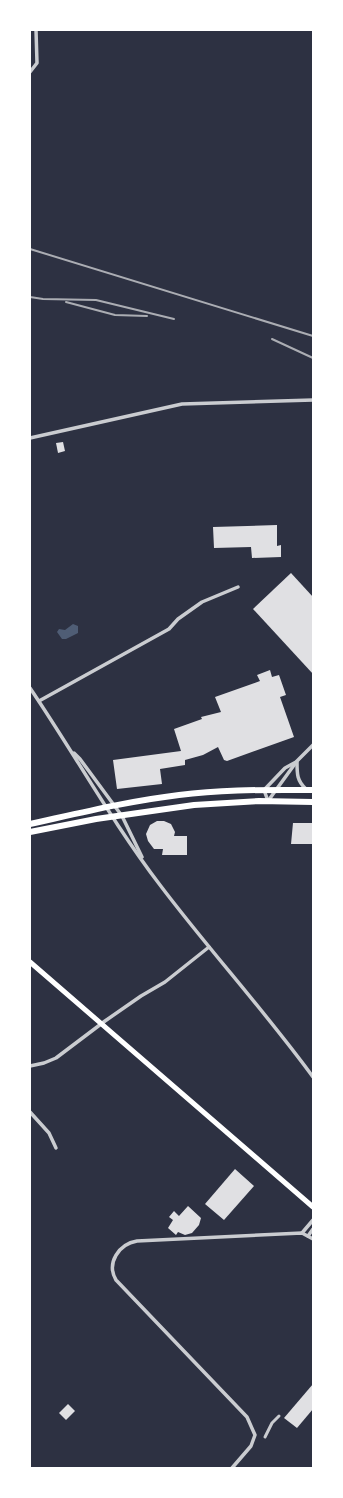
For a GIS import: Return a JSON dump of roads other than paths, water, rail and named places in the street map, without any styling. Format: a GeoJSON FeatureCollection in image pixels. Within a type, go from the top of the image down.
{"type":"FeatureCollection","features":[{"type":"Feature","properties":{"kind":"main road"},"geometry":{"type":"LineString","coordinates":[[30,824],[105,807],[180,795],[264,790],[310,790]]}},
{"type":"Feature","properties":{"kind":"main road"},"geometry":{"type":"LineString","coordinates":[[30,832],[111,817],[194,805],[268,801],[313,802]]}},
{"type":"Feature","properties":{"kind":"main road"},"geometry":{"type":"LineString","coordinates":[[30,962],[313,1208]]}},
{"type":"Feature","properties":{"kind":"street"},"geometry":{"type":"LineString","coordinates":[[30,72],[37,63],[36,30]]}},
{"type":"Feature","properties":{"kind":"street"},"geometry":{"type":"LineString","coordinates":[[30,438],[182,404],[313,400]]}},
{"type":"Feature","properties":{"kind":"street"},"geometry":{"type":"LineString","coordinates":[[39,701],[169,629],[178,619],[202,602],[238,587]]}},
{"type":"Feature","properties":{"kind":"street"},"geometry":{"type":"LineString","coordinates":[[30,688],[72,751],[111,817],[146,866],[313,1077]]}},
{"type":"Feature","properties":{"kind":"street"},"geometry":{"type":"LineString","coordinates":[[268,801],[297,761],[313,745]]}},
{"type":"Feature","properties":{"kind":"street"},"geometry":{"type":"LineString","coordinates":[[72,751],[80,759],[122,816],[146,866]]}},
{"type":"Feature","properties":{"kind":"street"},"geometry":{"type":"LineString","coordinates":[[268,801],[264,790],[285,768],[297,761]]}},
{"type":"Feature","properties":{"kind":"street"},"geometry":{"type":"LineString","coordinates":[[297,761],[297,776],[299,783],[310,790]]}},
{"type":"Feature","properties":{"kind":"street"},"geometry":{"type":"LineString","coordinates":[[30,1066],[44,1063],[56,1058],[100,1024],[141,996],[165,982],[209,947]]}},
{"type":"Feature","properties":{"kind":"street"},"geometry":{"type":"LineString","coordinates":[[30,1112],[49,1133],[56,1148]]}},
{"type":"Feature","properties":{"kind":"street"},"geometry":{"type":"LineString","coordinates":[[302,1233],[313,1220]]}},
{"type":"Feature","properties":{"kind":"street"},"geometry":{"type":"LineString","coordinates":[[308,1236],[313,1230]]}},
{"type":"Feature","properties":{"kind":"street"},"geometry":{"type":"LineString","coordinates":[[232,1468],[251,1446],[256,1435],[247,1417],[116,1280],[113,1275],[114,1260],[121,1248],[129,1242],[137,1241],[302,1233],[313,1239]]}},
{"type":"Feature","properties":{"kind":"street"},"geometry":{"type":"LineString","coordinates":[[265,1437],[272,1423],[279,1416]]}},
{"type":"Feature","properties":{"kind":"water"},"geometry":{"type":"Polygon","coordinates":[[[73,624],[78,626],[78,633],[66,639],[62,639],[57,632],[59,629],[65,630],[73,624]]]}},
{"type":"Feature","properties":{"kind":"railway"},"geometry":{"type":"LineString","coordinates":[[30,249],[313,336]]}},
{"type":"Feature","properties":{"kind":"railway"},"geometry":{"type":"LineString","coordinates":[[30,297],[43,299],[96,300],[174,319]]}},
{"type":"Feature","properties":{"kind":"railway"},"geometry":{"type":"LineString","coordinates":[[66,302],[115,315],[147,316]]}},
{"type":"Feature","properties":{"kind":"railway"},"geometry":{"type":"LineString","coordinates":[[272,339],[313,358]]}}]}
